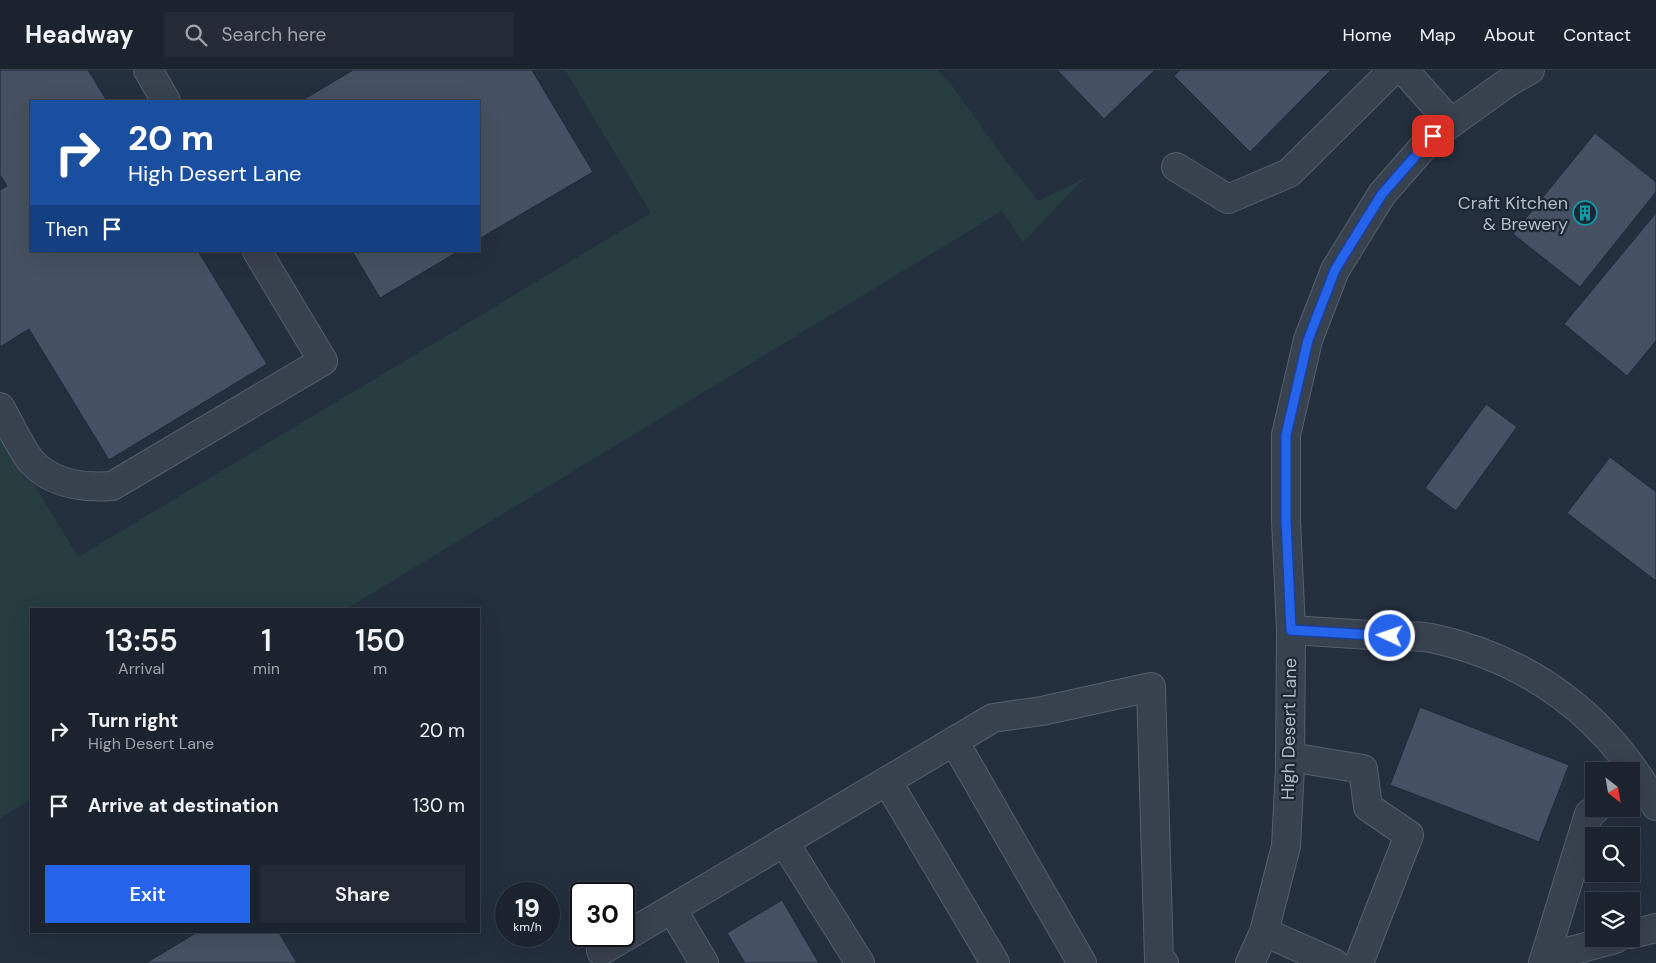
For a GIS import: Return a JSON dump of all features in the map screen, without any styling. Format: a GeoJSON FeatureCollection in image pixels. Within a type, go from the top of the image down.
{"type":"FeatureCollection","features":[{"type":"Feature","properties":{"kind":"street"},"geometry":{"type":"LineString","coordinates":[[148,70],[165,100]]}},
{"type":"Feature","properties":{"kind":"street"},"geometry":{"type":"LineString","coordinates":[[1176,167],[1228,200],[1289,173],[1394,70]]}},
{"type":"Feature","properties":{"kind":"street"},"geometry":{"type":"LineString","coordinates":[[1404,70],[1451,123]]}},
{"type":"Feature","properties":{"kind":"street","name":"High Desert Lane"},"geometry":{"type":"LineString","coordinates":[[1250,963],[1264,932],[1286,846],[1290,757],[1291,630],[1286,520],[1286,435],[1308,340],[1335,270],[1382,194],[1433,136],[1507,83],[1530,70]]}},
{"type":"Feature","properties":{"kind":"street"},"geometry":{"type":"LineString","coordinates":[[0,407],[33,463],[61,482],[92,488],[112,486],[323,361],[258,252]]}},
{"type":"Feature","properties":{"kind":"street"},"geometry":{"type":"LineString","coordinates":[[1291,630],[1430,638],[1490,655],[1548,684],[1602,729],[1623,762]]}},
{"type":"Feature","properties":{"kind":"street"},"geometry":{"type":"LineString","coordinates":[[601,951],[993,718],[1042,711],[1151,687],[1160,962]]}},
{"type":"Feature","properties":{"kind":"street"},"geometry":{"type":"LineString","coordinates":[[954,741],[1082,963]]}},
{"type":"Feature","properties":{"kind":"street"},"geometry":{"type":"LineString","coordinates":[[1290,757],[1363,769],[1368,807],[1409,835],[1359,963]]}},
{"type":"Feature","properties":{"kind":"street"},"geometry":{"type":"LineString","coordinates":[[887,781],[995,963]]}},
{"type":"Feature","properties":{"kind":"street"},"geometry":{"type":"LineString","coordinates":[[1640,787],[1656,806]]}},
{"type":"Feature","properties":{"kind":"street"},"geometry":{"type":"LineString","coordinates":[[1544,960],[1588,818]]}},
{"type":"Feature","properties":{"kind":"street"},"geometry":{"type":"LineString","coordinates":[[784,842],[860,963]]}},
{"type":"Feature","properties":{"kind":"street"},"geometry":{"type":"LineString","coordinates":[[672,909],[704,963]]}},
{"type":"Feature","properties":{"kind":"street"},"geometry":{"type":"LineString","coordinates":[[1640,932],[1656,928]]}},
{"type":"Feature","properties":{"kind":"street"},"geometry":{"type":"LineString","coordinates":[[1264,932],[1334,963]]}},
{"type":"Feature","properties":{"kind":"street"},"geometry":{"type":"LineString","coordinates":[[1544,960],[1588,947]]}},
{"type":"Feature","properties":{"kind":"green space"},"geometry":{"type":"Polygon","coordinates":[[[565,70],[937,70],[953,87],[1006,161],[1038,201],[1085,178],[1023,242],[1002,211],[348,608],[30,608],[30,801],[0,818],[0,428],[78,557],[651,213],[565,70]]]}},
{"type":"Feature","properties":{"kind":"building"},"geometry":{"type":"Polygon","coordinates":[[[0,70],[88,70],[106,100],[30,100],[30,252],[199,252],[267,364],[109,460],[29,329],[0,347],[0,190],[7,186],[0,175],[0,70]]]}},
{"type":"Feature","properties":{"kind":"building"},"geometry":{"type":"Polygon","coordinates":[[[353,70],[532,70],[593,172],[480,238],[480,100],[303,100],[353,70]]]}},
{"type":"Feature","properties":{"kind":"building"},"geometry":{"type":"Polygon","coordinates":[[[1057,70],[1155,70],[1104,119],[1057,70]]]}},
{"type":"Feature","properties":{"kind":"building"},"geometry":{"type":"Polygon","coordinates":[[[1180,70],[1331,70],[1250,152],[1174,76],[1180,70]]]}},
{"type":"Feature","properties":{"kind":"building","name":"Craft Kitchen & Brewery"},"geometry":{"type":"Polygon","coordinates":[[[1595,133],[1656,182],[1656,192],[1580,287],[1513,234],[1595,133]]]}},
{"type":"Feature","properties":{"kind":"building"},"geometry":{"type":"Polygon","coordinates":[[[1656,213],[1656,341],[1627,376],[1564,324],[1656,213]]]}},
{"type":"Feature","properties":{"kind":"building"},"geometry":{"type":"Polygon","coordinates":[[[353,252],[457,252],[380,298],[353,252]]]}},
{"type":"Feature","properties":{"kind":"building"},"geometry":{"type":"Polygon","coordinates":[[[1486,404],[1517,427],[1456,511],[1425,488],[1486,404]]]}},
{"type":"Feature","properties":{"kind":"building"},"geometry":{"type":"Polygon","coordinates":[[[1610,457],[1656,492],[1656,581],[1567,513],[1610,457]]]}},
{"type":"Feature","properties":{"kind":"building"},"geometry":{"type":"Polygon","coordinates":[[[1420,707],[1569,765],[1539,842],[1390,785],[1420,707]]]}},
{"type":"Feature","properties":{"kind":"building"},"geometry":{"type":"Polygon","coordinates":[[[782,900],[819,963],[745,963],[727,933],[782,900]]]}},
{"type":"Feature","properties":{"kind":"building"},"geometry":{"type":"Polygon","coordinates":[[[196,933],[279,933],[297,963],[146,963],[196,933]]]}},
{"type":"Feature","properties":{"kind":"place","name":"Craft Kitchen & Brewery"},"geometry":{"type":"Point","coordinates":[1585,213]}},
{"type":"Feature","properties":{"kind":"route"},"geometry":{"type":"LineString","coordinates":[[1390,636],[1291,630],[1286,520],[1286,435],[1308,340],[1335,270],[1382,194],[1433,136]]}}]}
